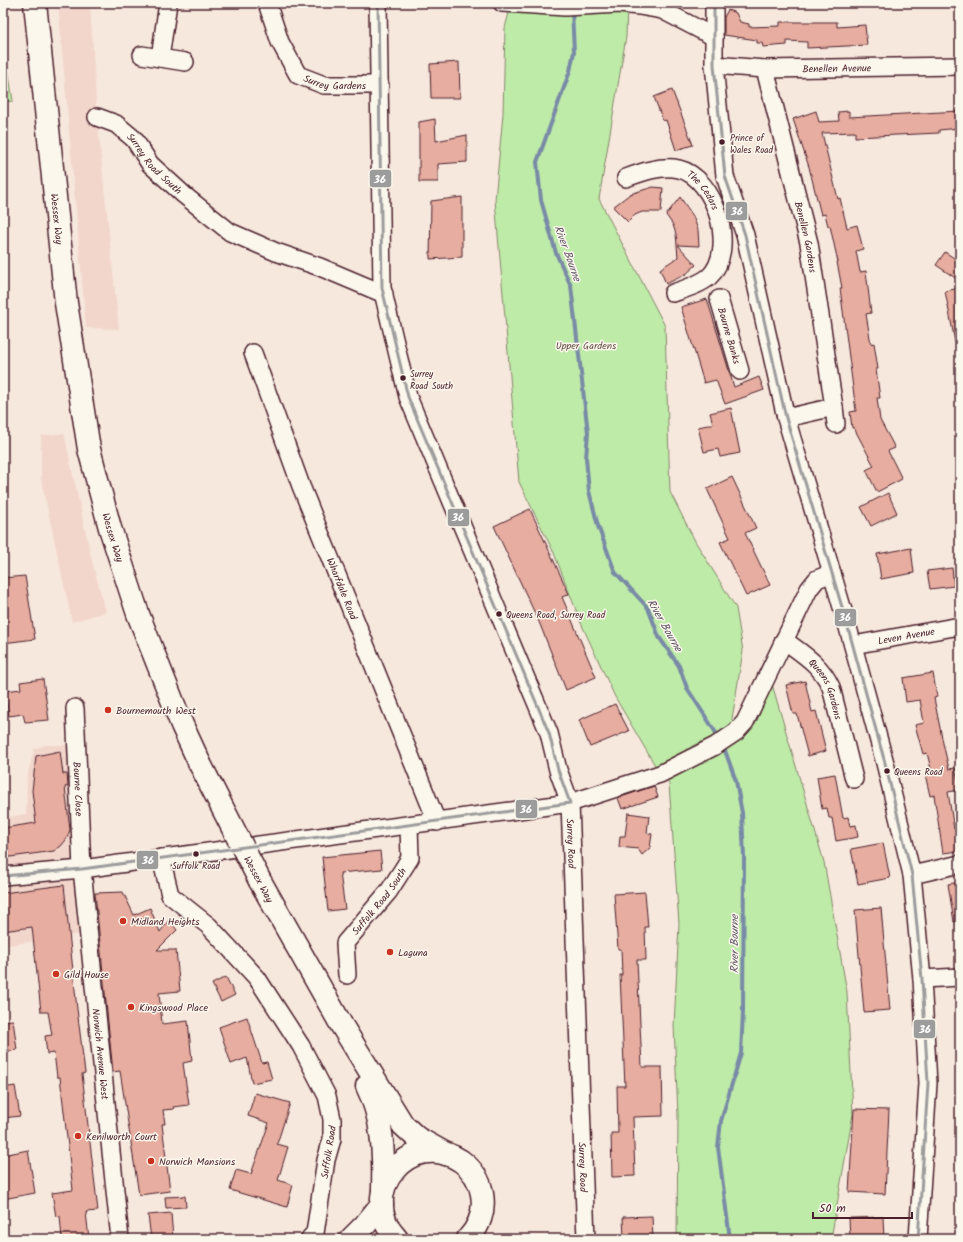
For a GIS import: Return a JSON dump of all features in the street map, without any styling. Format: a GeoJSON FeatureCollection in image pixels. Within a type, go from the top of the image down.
{"type":"FeatureCollection","features":[{"type":"Feature","properties":{"kind":"main road","name":"Wessex Way"},"geometry":{"type":"LineString","coordinates":[[35,3],[44,108],[73,351],[89,449],[121,565],[138,614],[176,711],[200,764],[260,881],[342,1026],[403,1124],[417,1138],[464,1163],[476,1178],[482,1196],[481,1215]]}},
{"type":"Feature","properties":{"kind":"main road","name":"Wessex Way"},"geometry":{"type":"LineString","coordinates":[[342,1026],[351,1054],[372,1097],[380,1121],[383,1155],[382,1198],[386,1225],[397,1239]]}},
{"type":"Feature","properties":{"kind":"main road"},"geometry":{"type":"LineString","coordinates":[[351,1239],[365,1225],[382,1198],[392,1171],[403,1161],[424,1153],[446,1154]]}},
{"type":"Feature","properties":{"kind":"main road"},"geometry":{"type":"LineString","coordinates":[[468,1239],[477,1226],[481,1215]]}},
{"type":"Feature","properties":{"kind":"main road"},"geometry":{"type":"LineString","coordinates":[[481,1215],[484,1239]]}},
{"type":"Feature","properties":{"kind":"street"},"geometry":{"type":"LineString","coordinates":[[160,58],[168,3]]}},
{"type":"Feature","properties":{"kind":"street","name":"Surrey Gardens"},"geometry":{"type":"LineString","coordinates":[[267,3],[280,42],[298,75],[324,85],[380,85]]}},
{"type":"Feature","properties":{"kind":"street","name":"Surrey Road"},"geometry":{"type":"LineString","coordinates":[[378,3],[382,288],[408,397],[549,733],[558,770],[570,803],[586,1239]]}},
{"type":"Feature","properties":{"kind":"street"},"geometry":{"type":"LineString","coordinates":[[502,3],[565,7],[619,4],[662,10],[714,37]]}},
{"type":"Feature","properties":{"kind":"street"},"geometry":{"type":"LineString","coordinates":[[714,3],[714,65],[725,176],[745,235],[786,418],[853,645],[912,874],[922,979],[928,1083],[918,1239]]}},
{"type":"Feature","properties":{"kind":"street"},"geometry":{"type":"LineString","coordinates":[[142,55],[185,62]]}},
{"type":"Feature","properties":{"kind":"street","name":"Benellen Avenue"},"geometry":{"type":"LineString","coordinates":[[714,65],[765,69],[960,66]]}},
{"type":"Feature","properties":{"kind":"street","name":"Benellen Gardens"},"geometry":{"type":"LineString","coordinates":[[765,69],[809,243],[835,416],[786,418]]}},
{"type":"Feature","properties":{"kind":"street","name":"Surrey Road South"},"geometry":{"type":"LineString","coordinates":[[97,116],[116,124],[134,138],[150,164],[184,195],[230,232],[276,252],[320,267],[384,294]]}},
{"type":"Feature","properties":{"kind":"street","name":"The Cedars"},"geometry":{"type":"LineString","coordinates":[[626,178],[654,169],[680,169],[690,174],[700,184],[710,196],[716,210],[724,242],[714,271],[702,282],[673,293]]}},
{"type":"Feature","properties":{"kind":"street","name":"Bourne Banks"},"geometry":{"type":"LineString","coordinates":[[719,299],[740,371]]}},
{"type":"Feature","properties":{"kind":"street","name":"Wharfdale Road"},"geometry":{"type":"LineString","coordinates":[[253,353],[301,486],[437,822]]}},
{"type":"Feature","properties":{"kind":"street"},"geometry":{"type":"LineString","coordinates":[[3,876],[82,869],[409,826],[511,810],[570,803],[660,774],[721,742],[745,722],[809,589],[816,579],[832,573]]}},
{"type":"Feature","properties":{"kind":"street","name":"Leven Avenue"},"geometry":{"type":"LineString","coordinates":[[853,645],[960,626]]}},
{"type":"Feature","properties":{"kind":"street","name":"Queens Gardens"},"geometry":{"type":"LineString","coordinates":[[784,640],[811,660],[825,675],[831,687],[841,754],[854,779]]}},
{"type":"Feature","properties":{"kind":"street","name":"Bourne Close"},"geometry":{"type":"LineString","coordinates":[[75,708],[82,869]]}},
{"type":"Feature","properties":{"kind":"street"},"geometry":{"type":"LineString","coordinates":[[511,810],[549,797],[555,786],[558,770]]}},
{"type":"Feature","properties":{"kind":"street","name":"Suffolk Road South"},"geometry":{"type":"LineString","coordinates":[[347,975],[345,943],[389,891],[410,858],[409,826]]}},
{"type":"Feature","properties":{"kind":"street","name":"Suffolk Road"},"geometry":{"type":"LineString","coordinates":[[161,858],[170,894],[209,926],[257,978],[301,1046],[327,1096],[332,1119],[332,1139],[326,1160],[315,1233],[310,1238]]}},
{"type":"Feature","properties":{"kind":"street"},"geometry":{"type":"LineString","coordinates":[[912,874],[960,864]]}},
{"type":"Feature","properties":{"kind":"street","name":"Norwich Avenue West"},"geometry":{"type":"LineString","coordinates":[[82,869],[120,1239]]}},
{"type":"Feature","properties":{"kind":"street"},"geometry":{"type":"LineString","coordinates":[[922,979],[960,977]]}},
{"type":"Feature","properties":{"kind":"shaded area"},"geometry":{"type":"Polygon","coordinates":[[[58,3],[90,3],[97,117],[119,329],[86,328],[58,3]]]}},
{"type":"Feature","properties":{"kind":"shaded area"},"geometry":{"type":"Polygon","coordinates":[[[64,433],[92,561],[106,612],[72,622],[41,479],[41,436],[64,433]]]}},
{"type":"Feature","properties":{"kind":"shaded area"},"geometry":{"type":"Polygon","coordinates":[[[45,745],[71,745],[81,934],[3,946],[3,818],[26,814],[27,778],[34,749],[45,745]]]}},
{"type":"Feature","properties":{"kind":"green space","name":"Upper Gardens"},"geometry":{"type":"Polygon","coordinates":[[[511,5],[627,5],[626,37],[599,199],[665,326],[670,492],[695,541],[736,608],[743,651],[732,719],[736,732],[755,725],[772,684],[824,862],[847,992],[853,1114],[831,1239],[677,1239],[678,1115],[674,1026],[679,924],[669,784],[660,774],[615,697],[581,623],[554,553],[519,482],[495,200],[503,114],[505,28],[511,5]]]}},
{"type":"Feature","properties":{"kind":"green space"},"geometry":{"type":"Polygon","coordinates":[[[3,37],[13,101],[3,102],[3,37]]]}},
{"type":"Feature","properties":{"kind":"building"},"geometry":{"type":"Polygon","coordinates":[[[728,10],[736,13],[740,22],[749,24],[749,27],[780,26],[780,22],[837,22],[837,27],[865,25],[867,45],[807,48],[807,42],[787,41],[787,45],[763,47],[762,43],[757,43],[757,40],[724,35],[724,17],[728,10]]]}},
{"type":"Feature","properties":{"kind":"building"},"geometry":{"type":"Polygon","coordinates":[[[459,62],[460,98],[431,98],[430,64],[459,62]]]}},
{"type":"Feature","properties":{"kind":"building"},"geometry":{"type":"Polygon","coordinates":[[[672,90],[693,145],[676,150],[666,120],[663,121],[654,97],[672,90]]]}},
{"type":"Feature","properties":{"kind":"building"},"geometry":{"type":"Polygon","coordinates":[[[816,111],[819,122],[839,121],[838,112],[849,111],[849,117],[960,111],[960,128],[939,130],[939,133],[855,137],[855,132],[822,133],[838,199],[840,198],[847,228],[857,225],[863,249],[856,251],[860,272],[866,271],[871,313],[866,314],[871,344],[874,343],[878,369],[876,369],[880,398],[877,398],[880,420],[895,448],[888,451],[902,479],[877,492],[866,470],[874,466],[854,428],[852,428],[850,412],[856,411],[840,288],[842,288],[830,226],[828,226],[825,214],[821,215],[809,167],[793,119],[816,111]]]}},
{"type":"Feature","properties":{"kind":"building"},"geometry":{"type":"Polygon","coordinates":[[[435,119],[436,141],[467,135],[467,162],[438,164],[438,182],[419,182],[419,122],[435,119]]]}},
{"type":"Feature","properties":{"kind":"building"},"geometry":{"type":"Polygon","coordinates":[[[653,187],[663,188],[661,212],[642,212],[635,215],[628,222],[613,207],[630,194],[653,187]]]}},
{"type":"Feature","properties":{"kind":"building"},"geometry":{"type":"Polygon","coordinates":[[[462,197],[462,257],[430,259],[431,201],[462,197]]]}},
{"type":"Feature","properties":{"kind":"building"},"geometry":{"type":"Polygon","coordinates":[[[680,197],[693,216],[698,230],[699,246],[678,245],[696,265],[686,274],[666,284],[660,269],[678,257],[676,234],[673,225],[666,215],[680,197]]]}},
{"type":"Feature","properties":{"kind":"building"},"geometry":{"type":"Polygon","coordinates":[[[945,252],[960,262],[960,281],[936,265],[945,252]]]}},
{"type":"Feature","properties":{"kind":"building"},"geometry":{"type":"Polygon","coordinates":[[[960,288],[960,342],[955,342],[945,291],[960,288]]]}},
{"type":"Feature","properties":{"kind":"building"},"geometry":{"type":"Polygon","coordinates":[[[707,299],[734,387],[759,377],[764,390],[725,404],[716,380],[704,383],[681,307],[707,299]]]}},
{"type":"Feature","properties":{"kind":"building"},"geometry":{"type":"Polygon","coordinates":[[[731,408],[740,453],[720,457],[718,449],[704,452],[698,427],[713,424],[710,413],[731,408]]]}},
{"type":"Feature","properties":{"kind":"building"},"geometry":{"type":"Polygon","coordinates":[[[732,477],[756,528],[745,533],[770,585],[746,596],[720,542],[730,538],[707,489],[732,477]]]}},
{"type":"Feature","properties":{"kind":"building"},"geometry":{"type":"Polygon","coordinates":[[[888,493],[897,513],[871,526],[861,507],[888,493]]]}},
{"type":"Feature","properties":{"kind":"building"},"geometry":{"type":"Polygon","coordinates":[[[530,509],[569,594],[562,597],[596,677],[566,690],[539,622],[494,526],[530,509]]]}},
{"type":"Feature","properties":{"kind":"building"},"geometry":{"type":"Polygon","coordinates":[[[911,548],[914,573],[881,579],[877,554],[911,548]]]}},
{"type":"Feature","properties":{"kind":"building"},"geometry":{"type":"Polygon","coordinates":[[[952,568],[954,586],[930,589],[927,571],[952,568]]]}},
{"type":"Feature","properties":{"kind":"building"},"geometry":{"type":"Polygon","coordinates":[[[25,576],[35,639],[3,643],[3,578],[25,576]]]}},
{"type":"Feature","properties":{"kind":"building"},"geometry":{"type":"Polygon","coordinates":[[[933,673],[937,697],[934,698],[949,769],[955,768],[960,790],[948,792],[954,829],[960,828],[960,851],[943,853],[934,795],[930,796],[925,774],[932,773],[927,753],[923,754],[915,725],[924,723],[920,700],[906,702],[903,678],[933,673]]]}},
{"type":"Feature","properties":{"kind":"building"},"geometry":{"type":"Polygon","coordinates":[[[43,679],[49,720],[25,722],[23,714],[9,716],[5,691],[21,689],[20,682],[43,679]]]}},
{"type":"Feature","properties":{"kind":"building"},"geometry":{"type":"Polygon","coordinates":[[[805,681],[812,712],[816,711],[826,751],[808,756],[797,714],[793,714],[786,685],[805,681]]]}},
{"type":"Feature","properties":{"kind":"building"},"geometry":{"type":"Polygon","coordinates":[[[615,704],[629,731],[590,747],[579,720],[615,704]]]}},
{"type":"Feature","properties":{"kind":"building"},"geometry":{"type":"Polygon","coordinates":[[[60,751],[63,774],[67,774],[68,786],[65,787],[70,830],[66,840],[54,851],[3,858],[3,828],[36,823],[32,791],[36,756],[60,751]]]}},
{"type":"Feature","properties":{"kind":"building"},"geometry":{"type":"Polygon","coordinates":[[[835,774],[843,818],[848,817],[850,826],[856,825],[858,837],[836,841],[832,818],[829,818],[827,808],[822,809],[817,777],[835,774]]]}},
{"type":"Feature","properties":{"kind":"building"},"geometry":{"type":"Polygon","coordinates":[[[654,786],[658,797],[622,809],[618,798],[654,786]]]}},
{"type":"Feature","properties":{"kind":"building"},"geometry":{"type":"Polygon","coordinates":[[[628,813],[649,816],[647,833],[652,834],[650,848],[642,855],[638,849],[619,847],[620,836],[625,836],[628,813]]]}},
{"type":"Feature","properties":{"kind":"building"},"geometry":{"type":"Polygon","coordinates":[[[883,843],[890,878],[858,884],[851,849],[883,843]]]}},
{"type":"Feature","properties":{"kind":"building"},"geometry":{"type":"Polygon","coordinates":[[[380,851],[382,869],[340,873],[345,909],[328,911],[322,857],[380,851]]]}},
{"type":"Feature","properties":{"kind":"building"},"geometry":{"type":"Polygon","coordinates":[[[960,882],[960,921],[954,922],[948,884],[960,882]]]}},
{"type":"Feature","properties":{"kind":"building"},"geometry":{"type":"Polygon","coordinates":[[[64,885],[85,1073],[82,1074],[98,1211],[86,1212],[89,1239],[62,1239],[60,1216],[56,1217],[52,1193],[73,1190],[60,1077],[57,1077],[54,1053],[47,1054],[45,1036],[52,1035],[48,1012],[41,1012],[32,927],[3,931],[3,893],[64,885]]]}},
{"type":"Feature","properties":{"kind":"building"},"geometry":{"type":"Polygon","coordinates":[[[123,892],[134,915],[150,908],[160,932],[169,920],[177,930],[157,950],[176,950],[180,991],[159,993],[162,1024],[188,1021],[192,1061],[183,1063],[189,1105],[163,1110],[165,1124],[162,1124],[170,1191],[139,1195],[120,1071],[113,1072],[95,893],[123,892]]]}},
{"type":"Feature","properties":{"kind":"building"},"geometry":{"type":"Polygon","coordinates":[[[645,892],[648,927],[645,927],[646,960],[637,960],[642,1067],[662,1067],[663,1116],[633,1117],[635,1176],[612,1177],[611,1133],[618,1133],[617,1086],[625,1086],[620,975],[622,975],[621,949],[618,949],[614,894],[645,892]]]}},
{"type":"Feature","properties":{"kind":"building"},"geometry":{"type":"Polygon","coordinates":[[[881,908],[890,1010],[864,1012],[855,910],[881,908]]]}},
{"type":"Feature","properties":{"kind":"building"},"geometry":{"type":"Polygon","coordinates":[[[226,977],[235,995],[221,1002],[212,984],[226,977]]]}},
{"type":"Feature","properties":{"kind":"building"},"geometry":{"type":"Polygon","coordinates":[[[247,1017],[262,1063],[267,1062],[272,1079],[252,1083],[247,1058],[231,1064],[219,1027],[247,1017]]]}},
{"type":"Feature","properties":{"kind":"building"},"geometry":{"type":"Polygon","coordinates":[[[13,1020],[17,1050],[3,1052],[3,1021],[13,1020]]]}},
{"type":"Feature","properties":{"kind":"building"},"geometry":{"type":"Polygon","coordinates":[[[15,1086],[20,1116],[3,1118],[3,1088],[15,1086]]]}},
{"type":"Feature","properties":{"kind":"building"},"geometry":{"type":"Polygon","coordinates":[[[255,1093],[290,1103],[277,1144],[288,1147],[278,1180],[293,1185],[287,1207],[230,1190],[236,1170],[251,1174],[269,1123],[248,1116],[255,1093]]]}},
{"type":"Feature","properties":{"kind":"building"},"geometry":{"type":"Polygon","coordinates":[[[854,1109],[889,1110],[885,1194],[849,1192],[854,1109]]]}},
{"type":"Feature","properties":{"kind":"building"},"geometry":{"type":"Polygon","coordinates":[[[28,1150],[35,1193],[3,1199],[3,1155],[28,1150]]]}},
{"type":"Feature","properties":{"kind":"building"},"geometry":{"type":"Polygon","coordinates":[[[185,1196],[186,1207],[166,1208],[165,1197],[185,1196]]]}},
{"type":"Feature","properties":{"kind":"building"},"geometry":{"type":"Polygon","coordinates":[[[171,1213],[173,1239],[151,1239],[148,1215],[171,1213]]]}},
{"type":"Feature","properties":{"kind":"building"},"geometry":{"type":"Polygon","coordinates":[[[652,1216],[653,1239],[624,1239],[623,1217],[652,1216]]]}},
{"type":"Feature","properties":{"kind":"building"},"geometry":{"type":"Polygon","coordinates":[[[883,1217],[884,1239],[850,1239],[849,1218],[883,1217]]]}},
{"type":"Feature","properties":{"kind":"waterway","name":"River Bourne"},"geometry":{"type":"LineString","coordinates":[[572,11],[574,52],[570,71],[537,162],[541,200],[556,253],[571,286],[588,433],[586,458],[589,491],[598,526],[615,572],[648,608],[659,637],[679,666],[687,688],[720,739]]}},
{"type":"Feature","properties":{"kind":"waterway","name":"River Bourne"},"geometry":{"type":"LineString","coordinates":[[723,745],[736,781],[742,813],[744,857],[743,1012],[741,1053],[721,1121],[718,1147],[730,1239]]}},
{"type":"Feature","properties":{"kind":"transit line","name":"36"},"geometry":{"type":"LineString","coordinates":[[3,876],[82,869],[570,803],[558,770],[549,733],[408,397],[382,288],[378,3]]}},
{"type":"Feature","properties":{"kind":"transit line","name":"36"},"geometry":{"type":"LineString","coordinates":[[714,3],[714,65],[725,176],[745,235],[786,418],[847,624],[885,763],[912,875],[922,979],[928,1083],[918,1239]]}},
{"type":"Feature","properties":{"kind":"place","name":"Prince of Wales Road"},"geometry":{"type":"Point","coordinates":[722,142]}},
{"type":"Feature","properties":{"kind":"place","name":"Surrey Road South"},"geometry":{"type":"Point","coordinates":[403,378]}},
{"type":"Feature","properties":{"kind":"place","name":"Queens Road, Surrey Road"},"geometry":{"type":"Point","coordinates":[499,614]}},
{"type":"Feature","properties":{"kind":"place","name":"Bournemouth West"},"geometry":{"type":"Point","coordinates":[108,710]}},
{"type":"Feature","properties":{"kind":"place","name":"Queens Road"},"geometry":{"type":"Point","coordinates":[887,771]}},
{"type":"Feature","properties":{"kind":"place","name":"Suffolk Road"},"geometry":{"type":"Point","coordinates":[196,854]}},
{"type":"Feature","properties":{"kind":"place","name":"Midland Heights"},"geometry":{"type":"Point","coordinates":[123,921]}},
{"type":"Feature","properties":{"kind":"place","name":"Laguna"},"geometry":{"type":"Point","coordinates":[390,952]}},
{"type":"Feature","properties":{"kind":"place","name":"Gild House"},"geometry":{"type":"Point","coordinates":[56,974]}},
{"type":"Feature","properties":{"kind":"place","name":"Kingswood Place"},"geometry":{"type":"Point","coordinates":[131,1007]}},
{"type":"Feature","properties":{"kind":"place","name":"Kenilworth Court"},"geometry":{"type":"Point","coordinates":[78,1136]}},
{"type":"Feature","properties":{"kind":"place","name":"Norwich Mansions"},"geometry":{"type":"Point","coordinates":[151,1161]}}]}
